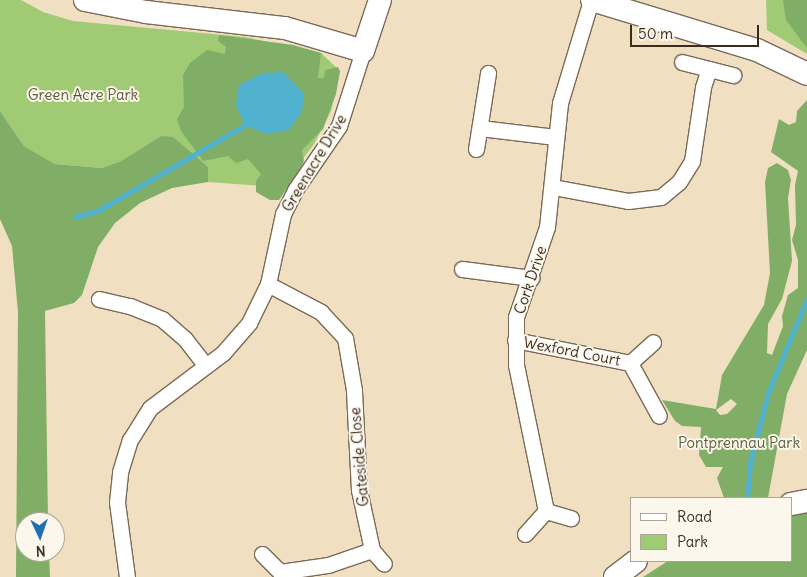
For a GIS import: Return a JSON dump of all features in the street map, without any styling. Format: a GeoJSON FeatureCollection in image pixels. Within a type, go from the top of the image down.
{"type":"FeatureCollection","features":[{"type":"Feature","properties":{"kind":"street"},"geometry":{"type":"LineString","coordinates":[[85,0],[146,12],[285,28],[363,51],[380,0]]}},
{"type":"Feature","properties":{"kind":"street"},"geometry":{"type":"LineString","coordinates":[[591,0],[757,50],[807,74]]}},
{"type":"Feature","properties":{"kind":"street","name":"Cork Drive"},"geometry":{"type":"LineString","coordinates":[[546,511],[516,365],[516,317],[531,278],[547,226],[553,187],[555,137],[565,80],[591,0]]}},
{"type":"Feature","properties":{"kind":"street","name":"Greenacre Drive"},"geometry":{"type":"LineString","coordinates":[[128,577],[117,502],[124,455],[150,408],[206,366],[242,334],[268,284],[283,214],[295,190],[339,126],[363,51]]}},
{"type":"Feature","properties":{"kind":"street"},"geometry":{"type":"LineString","coordinates":[[682,62],[733,75]]}},
{"type":"Feature","properties":{"kind":"street"},"geometry":{"type":"LineString","coordinates":[[553,187],[628,201],[661,197],[679,182],[692,161],[703,86],[709,69]]}},
{"type":"Feature","properties":{"kind":"street"},"geometry":{"type":"LineString","coordinates":[[476,149],[488,73]]}},
{"type":"Feature","properties":{"kind":"street"},"geometry":{"type":"LineString","coordinates":[[480,128],[555,137]]}},
{"type":"Feature","properties":{"kind":"street"},"geometry":{"type":"LineString","coordinates":[[462,269],[531,278]]}},
{"type":"Feature","properties":{"kind":"street","name":"Gateside Close"},"geometry":{"type":"LineString","coordinates":[[268,284],[321,312],[345,338],[354,390],[359,490],[372,550]]}},
{"type":"Feature","properties":{"kind":"street"},"geometry":{"type":"LineString","coordinates":[[99,299],[130,306],[162,319],[180,334],[206,366]]}},
{"type":"Feature","properties":{"kind":"street","name":"Wexford Court"},"geometry":{"type":"LineString","coordinates":[[515,340],[630,363]]}},
{"type":"Feature","properties":{"kind":"street","name":"Wexford Court"},"geometry":{"type":"LineString","coordinates":[[630,363],[653,342]]}},
{"type":"Feature","properties":{"kind":"street","name":"Wexford Court"},"geometry":{"type":"LineString","coordinates":[[630,363],[659,416]]}},
{"type":"Feature","properties":{"kind":"street"},"geometry":{"type":"LineString","coordinates":[[792,504],[807,501]]}},
{"type":"Feature","properties":{"kind":"street"},"geometry":{"type":"LineString","coordinates":[[524,534],[546,511],[571,518]]}},
{"type":"Feature","properties":{"kind":"street"},"geometry":{"type":"LineString","coordinates":[[262,554],[279,574],[328,565],[372,550],[384,564]]}},
{"type":"Feature","properties":{"kind":"street"},"geometry":{"type":"LineString","coordinates":[[615,577],[635,562]]}},
{"type":"Feature","properties":{"kind":"green space","name":"Green Acre Park"},"geometry":{"type":"Polygon","coordinates":[[[0,0],[21,0],[43,12],[73,21],[245,37],[321,53],[340,71],[331,111],[314,144],[289,177],[263,186],[208,182],[208,167],[161,136],[121,161],[102,168],[55,164],[24,146],[0,111],[0,0]]]}},
{"type":"Feature","properties":{"kind":"green space"},"geometry":{"type":"Polygon","coordinates":[[[766,0],[807,0],[807,54],[767,30],[766,0]]]}},
{"type":"Feature","properties":{"kind":"green space"},"geometry":{"type":"Polygon","coordinates":[[[783,0],[807,0],[807,48],[786,20],[783,0]]]}},
{"type":"Feature","properties":{"kind":"green space"},"geometry":{"type":"Polygon","coordinates":[[[219,35],[293,45],[321,53],[318,78],[324,78],[325,70],[338,67],[340,71],[336,94],[323,129],[302,150],[304,161],[279,200],[270,200],[256,192],[256,181],[261,174],[248,159],[236,163],[228,156],[203,161],[181,131],[177,119],[184,107],[183,75],[190,63],[207,50],[225,54],[226,47],[218,41],[219,35]]]}},
{"type":"Feature","properties":{"kind":"green space","name":"Pontprennau Park"},"geometry":{"type":"Polygon","coordinates":[[[807,100],[807,350],[787,394],[768,497],[724,497],[717,478],[723,467],[706,467],[699,455],[701,427],[682,426],[675,421],[662,400],[716,409],[722,375],[764,305],[770,273],[765,182],[768,168],[777,163],[788,170],[791,180],[788,198],[792,261],[782,299],[768,324],[767,353],[772,355],[783,326],[782,316],[788,295],[798,288],[798,260],[792,240],[796,225],[795,185],[798,171],[771,152],[779,119],[789,125],[796,122],[797,111],[807,100]],[[731,399],[716,410],[720,415],[727,414],[737,404],[731,399]]]}},
{"type":"Feature","properties":{"kind":"green space"},"geometry":{"type":"Polygon","coordinates":[[[0,111],[24,146],[55,164],[102,168],[121,161],[161,136],[173,137],[208,167],[208,182],[172,188],[140,203],[115,223],[98,247],[82,295],[74,303],[45,311],[48,512],[16,512],[18,312],[12,246],[0,219],[0,111]]]}},
{"type":"Feature","properties":{"kind":"green space"},"geometry":{"type":"Polygon","coordinates":[[[807,510],[807,577],[643,577],[666,562],[792,562],[792,514],[807,510]]]}},
{"type":"Feature","properties":{"kind":"green space"},"geometry":{"type":"Polygon","coordinates":[[[16,562],[49,562],[50,577],[16,577],[16,562]]]}},
{"type":"Feature","properties":{"kind":"water"},"geometry":{"type":"Polygon","coordinates":[[[283,72],[304,94],[302,111],[289,130],[266,134],[245,125],[236,106],[239,85],[262,73],[283,72]]]}},
{"type":"Feature","properties":{"kind":"waterway"},"geometry":{"type":"LineString","coordinates":[[75,217],[99,210],[245,125]]}},
{"type":"Feature","properties":{"kind":"waterway"},"geometry":{"type":"LineString","coordinates":[[747,497],[750,462],[768,393],[807,299]]}}]}
